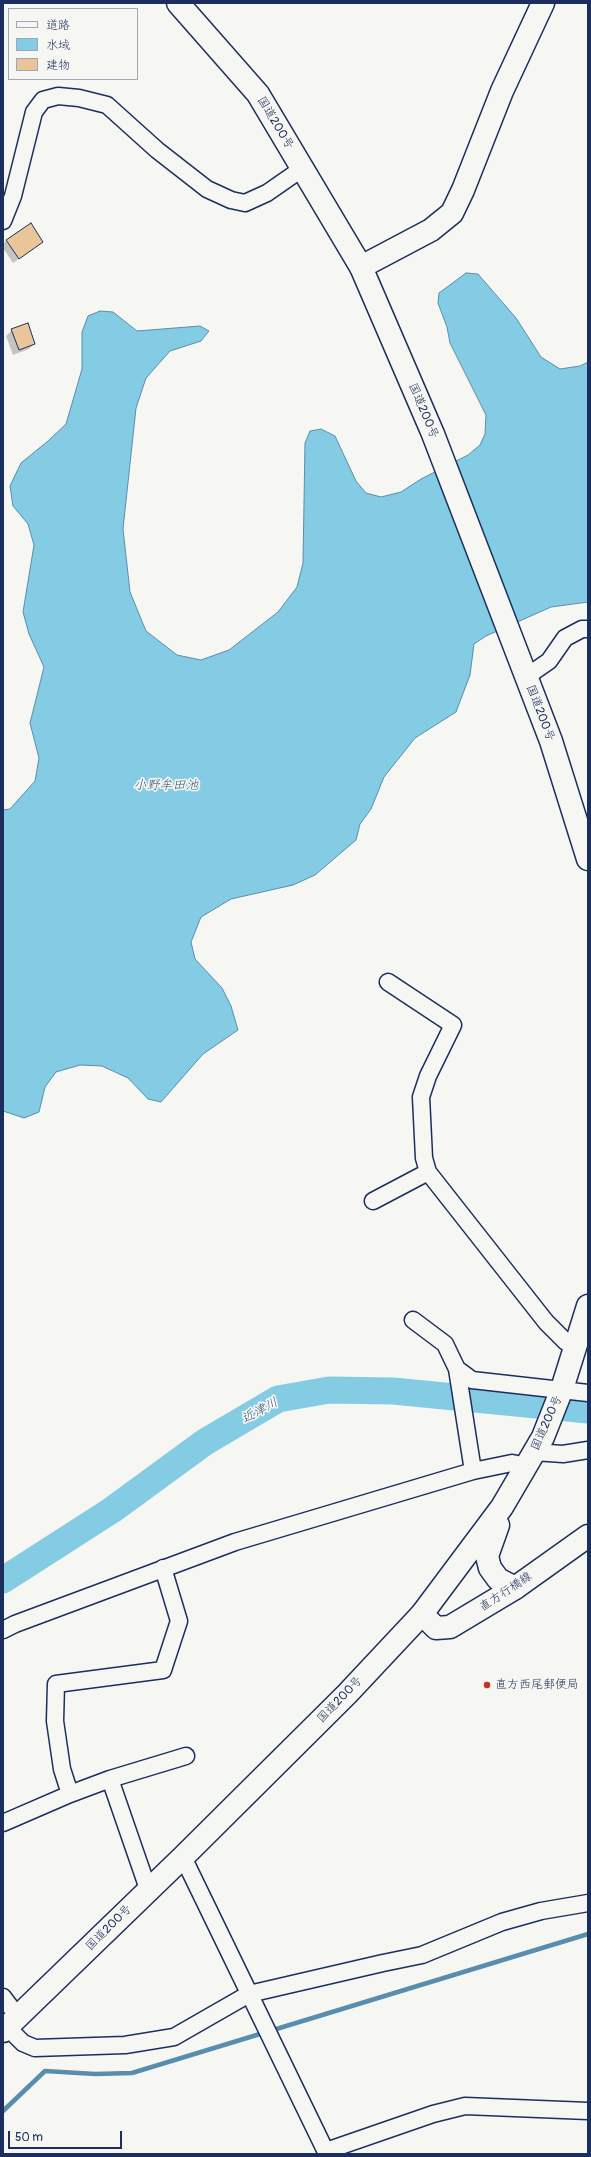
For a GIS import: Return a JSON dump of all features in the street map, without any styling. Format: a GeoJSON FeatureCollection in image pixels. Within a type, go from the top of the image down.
{"type":"FeatureCollection","features":[{"type":"Feature","properties":{"kind":"main road","name":"国道200号"},"geometry":{"type":"LineString","coordinates":[[178,3],[258,94],[361,267],[433,434],[551,741],[588,859]]}},
{"type":"Feature","properties":{"kind":"main road"},"geometry":{"type":"LineString","coordinates":[[361,267],[431,230],[452,213],[463,190],[502,91],[543,3]]}},
{"type":"Feature","properties":{"kind":"main road","name":"国道200号"},"geometry":{"type":"LineString","coordinates":[[10,2025],[148,1889],[183,1857],[347,1694],[422,1614],[502,1507],[534,1452],[562,1389],[588,1306]]}},
{"type":"Feature","properties":{"kind":"main road"},"geometry":{"type":"LineString","coordinates":[[502,1507],[487,1556],[490,1568],[498,1580],[515,1588]]}},
{"type":"Feature","properties":{"kind":"main road","name":"直方行橋線"},"geometry":{"type":"LineString","coordinates":[[422,1614],[436,1628],[450,1626],[515,1588],[588,1536]]}},
{"type":"Feature","properties":{"kind":"street"},"geometry":{"type":"LineString","coordinates":[[3,221],[13,196],[34,112],[43,100],[58,96],[79,98],[107,105],[158,150],[207,189],[231,200],[245,203],[267,193],[303,168]]}},
{"type":"Feature","properties":{"kind":"street"},"geometry":{"type":"LineString","coordinates":[[523,670],[549,661],[565,638],[582,629],[588,629]]}},
{"type":"Feature","properties":{"kind":"street"},"geometry":{"type":"LineString","coordinates":[[388,982],[453,1025],[428,1076],[421,1097],[424,1158],[428,1172],[546,1322],[566,1342],[577,1342]]}},
{"type":"Feature","properties":{"kind":"street"},"geometry":{"type":"LineString","coordinates":[[373,1201],[428,1172]]}},
{"type":"Feature","properties":{"kind":"street"},"geometry":{"type":"LineString","coordinates":[[413,1320],[445,1344],[458,1375],[473,1471]]}},
{"type":"Feature","properties":{"kind":"street"},"geometry":{"type":"LineString","coordinates":[[458,1375],[472,1380],[588,1393]]}},
{"type":"Feature","properties":{"kind":"street"},"geometry":{"type":"LineString","coordinates":[[3,1630],[15,1624],[235,1542],[473,1471],[512,1463],[534,1452],[563,1454],[588,1450]]}},
{"type":"Feature","properties":{"kind":"street"},"geometry":{"type":"LineString","coordinates":[[70,1794],[62,1769],[55,1721],[56,1684],[163,1670],[179,1621],[163,1568]]}},
{"type":"Feature","properties":{"kind":"street"},"geometry":{"type":"LineString","coordinates":[[3,1823],[70,1794],[110,1779],[186,1756]]}},
{"type":"Feature","properties":{"kind":"street"},"geometry":{"type":"LineString","coordinates":[[110,1779],[148,1889]]}},
{"type":"Feature","properties":{"kind":"street"},"geometry":{"type":"LineString","coordinates":[[183,1857],[326,2153],[433,2114],[465,2106],[588,2110]]}},
{"type":"Feature","properties":{"kind":"street"},"geometry":{"type":"LineString","coordinates":[[3,1996],[10,2025],[23,2043],[35,2048],[125,2045],[174,2037],[250,1994],[383,1963],[422,1956],[502,1922],[541,1911],[588,1903]]}},
{"type":"Feature","properties":{"kind":"water","name":"小野牟田池"},"geometry":{"type":"Polygon","coordinates":[[[466,273],[478,274],[516,318],[541,357],[560,369],[580,366],[588,362],[588,602],[551,607],[486,636],[474,644],[470,675],[456,712],[415,738],[384,777],[371,809],[360,824],[356,840],[315,875],[293,885],[231,899],[201,917],[191,942],[195,959],[222,988],[231,1006],[238,1030],[203,1054],[161,1102],[148,1099],[128,1078],[102,1066],[80,1065],[56,1072],[45,1087],[39,1112],[24,1118],[3,1111],[3,810],[10,809],[35,781],[39,758],[30,723],[44,667],[29,634],[23,612],[34,545],[28,524],[13,506],[10,486],[21,463],[66,424],[82,369],[82,332],[88,316],[100,311],[113,312],[137,331],[200,326],[209,331],[201,341],[170,351],[146,378],[136,408],[123,529],[130,592],[146,631],[177,655],[201,660],[229,650],[278,612],[297,587],[303,563],[305,443],[310,431],[321,429],[335,436],[356,481],[366,493],[381,497],[401,492],[421,479],[468,455],[480,445],[485,434],[486,415],[450,343],[447,327],[438,303],[439,293],[466,273]]]}},
{"type":"Feature","properties":{"kind":"building"},"geometry":{"type":"Polygon","coordinates":[[[31,223],[43,242],[19,259],[6,240],[31,223]]]}},
{"type":"Feature","properties":{"kind":"building"},"geometry":{"type":"Polygon","coordinates":[[[28,323],[35,344],[19,350],[11,329],[28,323]]]}},
{"type":"Feature","properties":{"kind":"waterway","name":"近津川"},"geometry":{"type":"LineString","coordinates":[[3,1580],[112,1510],[205,1442],[278,1399],[329,1390],[393,1391],[588,1410]]}},
{"type":"Feature","properties":{"kind":"waterway"},"geometry":{"type":"LineString","coordinates":[[3,2111],[45,2071],[95,2074],[132,2073],[588,1934]]}},
{"type":"Feature","properties":{"kind":"place","name":"直方西尾郵便局"},"geometry":{"type":"Point","coordinates":[487,1685]}}]}
